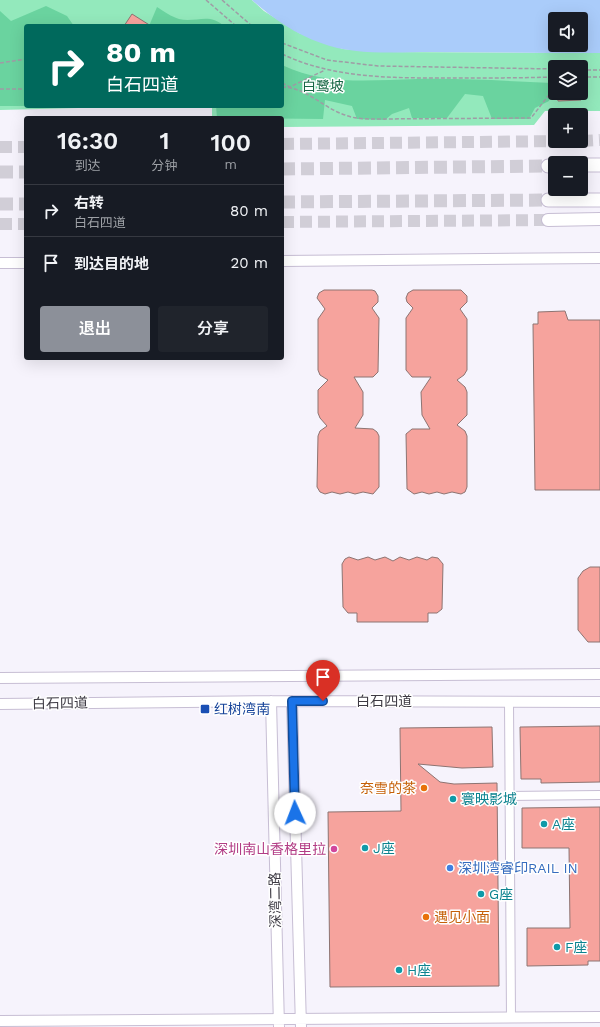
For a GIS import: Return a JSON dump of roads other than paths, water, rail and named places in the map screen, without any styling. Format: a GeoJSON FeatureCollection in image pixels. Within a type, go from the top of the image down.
{"type":"FeatureCollection","features":[{"type":"Feature","properties":{"kind":"highway"},"geometry":{"type":"LineString","coordinates":[[588,165],[600,165]]}},
{"type":"Feature","properties":{"kind":"highway"},"geometry":{"type":"LineString","coordinates":[[548,200],[600,200]]}},
{"type":"Feature","properties":{"kind":"main road"},"geometry":{"type":"LineString","coordinates":[[548,220],[600,219]]}},
{"type":"Feature","properties":{"kind":"street"},"geometry":{"type":"LineString","coordinates":[[284,261],[600,258]]}},
{"type":"Feature","properties":{"kind":"street"},"geometry":{"type":"LineString","coordinates":[[0,263],[24,263]]}},
{"type":"Feature","properties":{"kind":"street","name":"白石四道"},"geometry":{"type":"LineString","coordinates":[[0,678],[600,674]]}},
{"type":"Feature","properties":{"kind":"street","name":"白石四道"},"geometry":{"type":"LineString","coordinates":[[0,704],[271,701],[600,702]]}},
{"type":"Feature","properties":{"kind":"street","name":"深湾二路"},"geometry":{"type":"LineString","coordinates":[[271,701],[278,1023]]}},
{"type":"Feature","properties":{"kind":"street","name":"深湾二路"},"geometry":{"type":"LineString","coordinates":[[292,701],[301,1023]]}},
{"type":"Feature","properties":{"kind":"street"},"geometry":{"type":"LineString","coordinates":[[508,702],[511,1018]]}},
{"type":"Feature","properties":{"kind":"street"},"geometry":{"type":"LineString","coordinates":[[509,796],[600,795]]}},
{"type":"Feature","properties":{"kind":"street"},"geometry":{"type":"LineString","coordinates":[[0,1021],[301,1023],[600,1017]]}},
{"type":"Feature","properties":{"kind":"water"},"geometry":{"type":"Polygon","coordinates":[[[252,0],[600,0],[600,53],[362,52],[321,43],[302,35],[283,24],[252,0]]]}},
{"type":"Feature","properties":{"kind":"tunnel"},"geometry":{"type":"LineString","coordinates":[[588,141],[600,140]]}},
{"type":"Feature","properties":{"kind":"tunnel"},"geometry":{"type":"LineString","coordinates":[[284,144],[548,141]]}},
{"type":"Feature","properties":{"kind":"tunnel"},"geometry":{"type":"LineString","coordinates":[[0,147],[24,147]]}},
{"type":"Feature","properties":{"kind":"tunnel"},"geometry":{"type":"LineString","coordinates":[[284,169],[548,166]]}},
{"type":"Feature","properties":{"kind":"tunnel"},"geometry":{"type":"LineString","coordinates":[[0,172],[24,172]]}},
{"type":"Feature","properties":{"kind":"tunnel"},"geometry":{"type":"LineString","coordinates":[[284,202],[548,200]]}},
{"type":"Feature","properties":{"kind":"tunnel"},"geometry":{"type":"LineString","coordinates":[[0,204],[24,204]]}},
{"type":"Feature","properties":{"kind":"tunnel"},"geometry":{"type":"LineString","coordinates":[[284,222],[548,220]]}},
{"type":"Feature","properties":{"kind":"tunnel"},"geometry":{"type":"LineString","coordinates":[[0,224],[24,224]]}},
{"type":"Feature","properties":{"kind":"place","name":"红树湾南"},"geometry":{"type":"Point","coordinates":[205,709]}},
{"type":"Feature","properties":{"kind":"place","name":"奈雪的茶"},"geometry":{"type":"Point","coordinates":[424,788]}},
{"type":"Feature","properties":{"kind":"place","name":"寰映影城"},"geometry":{"type":"Point","coordinates":[453,799]}},
{"type":"Feature","properties":{"kind":"place","name":"A座"},"geometry":{"type":"Point","coordinates":[544,824]}},
{"type":"Feature","properties":{"kind":"place","name":"J座"},"geometry":{"type":"Point","coordinates":[365,848]}},
{"type":"Feature","properties":{"kind":"place","name":"深圳南山香格里拉"},"geometry":{"type":"Point","coordinates":[334,849]}},
{"type":"Feature","properties":{"kind":"place","name":"深圳湾睿印RAIL IN"},"geometry":{"type":"Point","coordinates":[450,868]}},
{"type":"Feature","properties":{"kind":"place","name":"G座"},"geometry":{"type":"Point","coordinates":[481,894]}},
{"type":"Feature","properties":{"kind":"place","name":"遇见小面"},"geometry":{"type":"Point","coordinates":[426,917]}},
{"type":"Feature","properties":{"kind":"place","name":"F座"},"geometry":{"type":"Point","coordinates":[557,947]}},
{"type":"Feature","properties":{"kind":"place","name":"H座"},"geometry":{"type":"Point","coordinates":[399,970]}},
{"type":"Feature","properties":{"kind":"park label","name":"白鹭坡"},"geometry":{"type":"Point","coordinates":[323,86]}}]}
